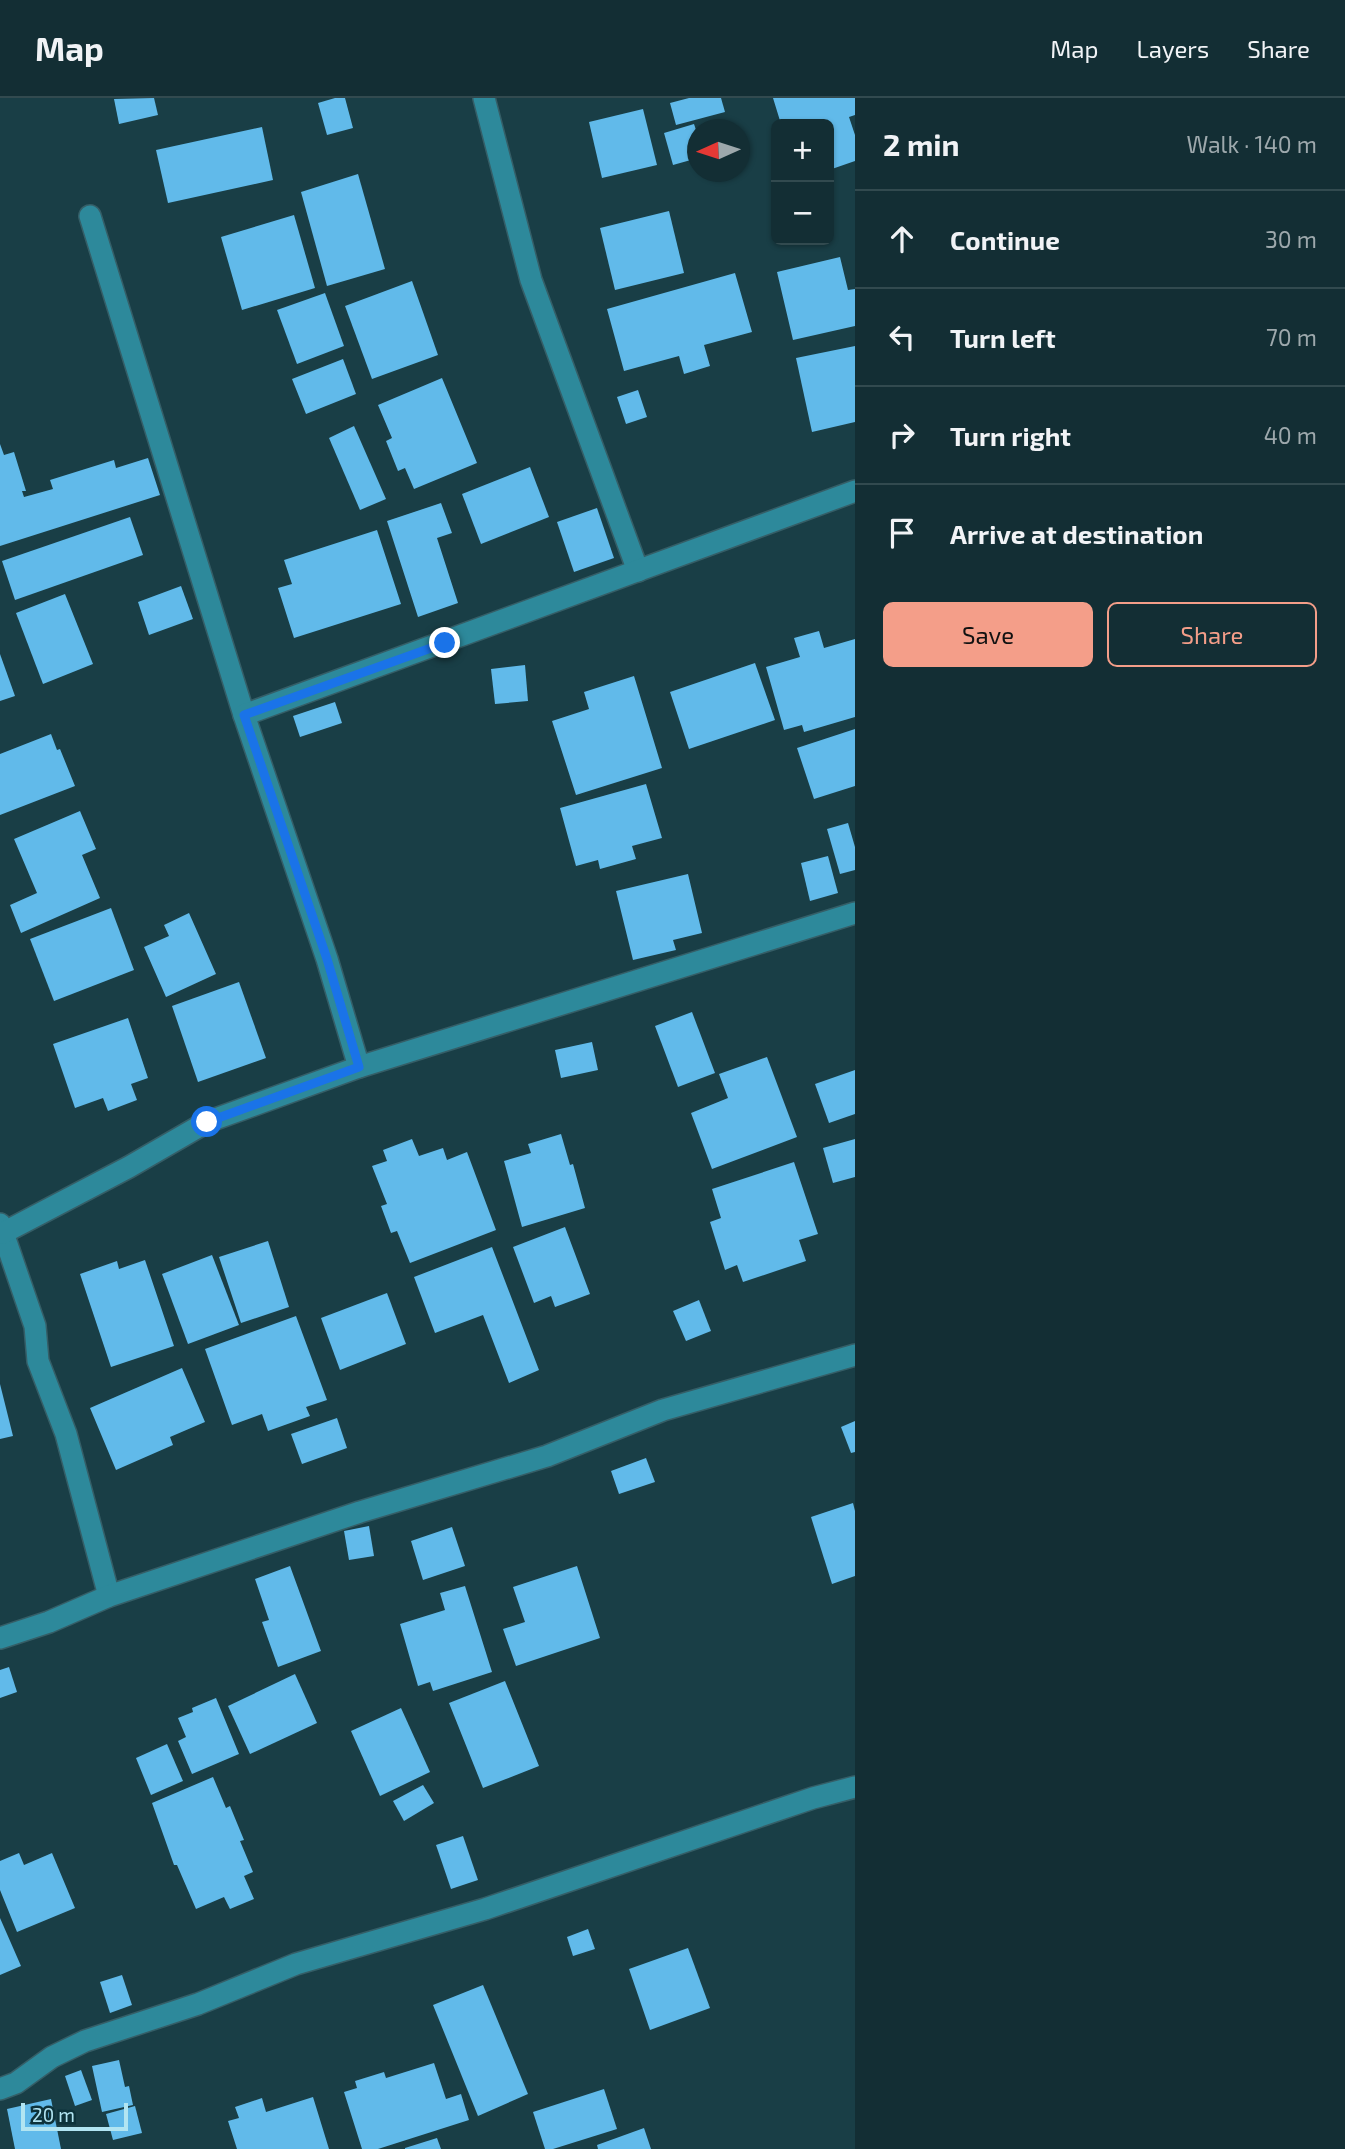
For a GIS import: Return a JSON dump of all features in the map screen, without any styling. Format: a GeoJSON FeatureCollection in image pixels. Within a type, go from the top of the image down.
{"type":"FeatureCollection","features":[{"type":"Feature","properties":{"kind":"street"},"geometry":{"type":"LineString","coordinates":[[484,98],[531,280],[638,571]]}},
{"type":"Feature","properties":{"kind":"street"},"geometry":{"type":"LineString","coordinates":[[90,216],[244,715],[327,959],[359,1067]]}},
{"type":"Feature","properties":{"kind":"street"},"geometry":{"type":"LineString","coordinates":[[244,715],[855,491]]}},
{"type":"Feature","properties":{"kind":"street"},"geometry":{"type":"LineString","coordinates":[[110,1596],[66,1434],[38,1361],[35,1326],[2,1228],[129,1167],[207,1122],[359,1067],[855,913]]}},
{"type":"Feature","properties":{"kind":"street"},"geometry":{"type":"LineString","coordinates":[[0,1638],[49,1622],[110,1596],[360,1512],[547,1456],[663,1410],[855,1355]]}},
{"type":"Feature","properties":{"kind":"street"},"geometry":{"type":"LineString","coordinates":[[0,2089],[16,2083],[52,2057],[85,2041],[198,2004],[296,1964],[485,1909],[813,1798],[855,1787]]}},
{"type":"Feature","properties":{"kind":"building"},"geometry":{"type":"Polygon","coordinates":[[[154,98],[158,115],[119,124],[114,99],[154,98]]]}},
{"type":"Feature","properties":{"kind":"building"},"geometry":{"type":"Polygon","coordinates":[[[345,98],[353,128],[327,135],[318,103],[345,98]]]}},
{"type":"Feature","properties":{"kind":"building"},"geometry":{"type":"Polygon","coordinates":[[[689,98],[721,98],[725,112],[699,119],[687,119],[687,122],[676,125],[670,103],[689,98]]]}},
{"type":"Feature","properties":{"kind":"building"},"geometry":{"type":"Polygon","coordinates":[[[773,98],[855,98],[855,115],[849,117],[855,135],[855,161],[834,168],[834,119],[779,119],[773,98]]]}},
{"type":"Feature","properties":{"kind":"building"},"geometry":{"type":"Polygon","coordinates":[[[643,109],[657,165],[602,178],[589,122],[643,109]]]}},
{"type":"Feature","properties":{"kind":"building"},"geometry":{"type":"Polygon","coordinates":[[[687,126],[687,161],[673,165],[664,133],[687,126]]]}},
{"type":"Feature","properties":{"kind":"building"},"geometry":{"type":"Polygon","coordinates":[[[262,127],[273,180],[168,203],[156,150],[262,127]]]}},
{"type":"Feature","properties":{"kind":"building"},"geometry":{"type":"Polygon","coordinates":[[[358,174],[385,269],[327,286],[301,192],[358,174]]]}},
{"type":"Feature","properties":{"kind":"building"},"geometry":{"type":"Polygon","coordinates":[[[669,211],[684,273],[615,290],[600,228],[669,211]]]}},
{"type":"Feature","properties":{"kind":"building"},"geometry":{"type":"Polygon","coordinates":[[[294,215],[315,288],[242,310],[221,237],[294,215]]]}},
{"type":"Feature","properties":{"kind":"building"},"geometry":{"type":"Polygon","coordinates":[[[840,257],[848,290],[855,289],[855,326],[793,340],[777,272],[840,257]]]}},
{"type":"Feature","properties":{"kind":"building"},"geometry":{"type":"Polygon","coordinates":[[[735,273],[752,332],[704,345],[710,366],[684,374],[679,356],[624,371],[607,309],[735,273]]]}},
{"type":"Feature","properties":{"kind":"building"},"geometry":{"type":"Polygon","coordinates":[[[412,281],[438,355],[372,379],[345,306],[412,281]]]}},
{"type":"Feature","properties":{"kind":"building"},"geometry":{"type":"Polygon","coordinates":[[[325,293],[344,346],[297,364],[277,310],[325,293]]]}},
{"type":"Feature","properties":{"kind":"building"},"geometry":{"type":"Polygon","coordinates":[[[855,346],[855,422],[812,432],[796,358],[855,346]]]}},
{"type":"Feature","properties":{"kind":"building"},"geometry":{"type":"Polygon","coordinates":[[[343,359],[356,394],[306,414],[292,379],[343,359]]]}},
{"type":"Feature","properties":{"kind":"building"},"geometry":{"type":"Polygon","coordinates":[[[442,378],[477,463],[414,489],[405,468],[398,471],[386,441],[392,438],[378,405],[442,378]]]}},
{"type":"Feature","properties":{"kind":"building"},"geometry":{"type":"Polygon","coordinates":[[[638,390],[647,417],[626,424],[617,397],[638,390]]]}},
{"type":"Feature","properties":{"kind":"building"},"geometry":{"type":"Polygon","coordinates":[[[354,426],[386,499],[360,510],[329,438],[354,426]]]}},
{"type":"Feature","properties":{"kind":"building"},"geometry":{"type":"Polygon","coordinates":[[[0,444],[4,455],[14,452],[26,491],[22,491],[24,497],[53,489],[50,480],[114,460],[116,468],[148,458],[160,495],[0,546],[0,444]]]}},
{"type":"Feature","properties":{"kind":"building"},"geometry":{"type":"Polygon","coordinates":[[[530,467],[549,517],[481,544],[462,494],[530,467]]]}},
{"type":"Feature","properties":{"kind":"building"},"geometry":{"type":"Polygon","coordinates":[[[441,503],[452,533],[437,538],[458,603],[418,617],[387,521],[441,503]]]}},
{"type":"Feature","properties":{"kind":"building"},"geometry":{"type":"Polygon","coordinates":[[[597,508],[614,558],[574,572],[557,522],[597,508]]]}},
{"type":"Feature","properties":{"kind":"building"},"geometry":{"type":"Polygon","coordinates":[[[130,517],[143,555],[15,600],[2,561],[130,517]]]}},
{"type":"Feature","properties":{"kind":"building"},"geometry":{"type":"Polygon","coordinates":[[[377,530],[401,604],[294,638],[278,588],[292,584],[284,560],[377,530]]]}},
{"type":"Feature","properties":{"kind":"building"},"geometry":{"type":"Polygon","coordinates":[[[181,586],[193,619],[149,635],[138,602],[181,586]]]}},
{"type":"Feature","properties":{"kind":"building"},"geometry":{"type":"Polygon","coordinates":[[[65,594],[93,664],[43,684],[16,613],[65,594]]]}},
{"type":"Feature","properties":{"kind":"building"},"geometry":{"type":"Polygon","coordinates":[[[819,631],[824,648],[855,639],[855,717],[804,732],[802,725],[784,730],[766,667],[800,657],[794,638],[819,631]]]}},
{"type":"Feature","properties":{"kind":"building"},"geometry":{"type":"Polygon","coordinates":[[[0,654],[15,696],[0,701],[0,654]]]}},
{"type":"Feature","properties":{"kind":"building"},"geometry":{"type":"Polygon","coordinates":[[[755,663],[775,720],[689,749],[670,692],[755,663]]]}},
{"type":"Feature","properties":{"kind":"building"},"geometry":{"type":"Polygon","coordinates":[[[525,665],[528,701],[495,704],[491,669],[525,665]]]}},
{"type":"Feature","properties":{"kind":"building"},"geometry":{"type":"Polygon","coordinates":[[[634,676],[662,768],[576,795],[552,721],[589,709],[584,692],[634,676]]]}},
{"type":"Feature","properties":{"kind":"building"},"geometry":{"type":"Polygon","coordinates":[[[335,702],[342,723],[300,737],[293,716],[335,702]]]}},
{"type":"Feature","properties":{"kind":"building"},"geometry":{"type":"Polygon","coordinates":[[[855,729],[855,786],[814,799],[797,748],[855,729]]]}},
{"type":"Feature","properties":{"kind":"building"},"geometry":{"type":"Polygon","coordinates":[[[51,734],[75,786],[0,815],[0,754],[51,734]]]}},
{"type":"Feature","properties":{"kind":"building"},"geometry":{"type":"Polygon","coordinates":[[[646,784],[662,838],[632,846],[636,859],[600,869],[598,860],[576,866],[560,808],[646,784]]]}},
{"type":"Feature","properties":{"kind":"building"},"geometry":{"type":"Polygon","coordinates":[[[80,811],[96,849],[82,855],[100,898],[21,933],[10,905],[37,893],[14,839],[80,811]]]}},
{"type":"Feature","properties":{"kind":"building"},"geometry":{"type":"Polygon","coordinates":[[[848,823],[855,847],[855,870],[840,874],[827,829],[848,823]]]}},
{"type":"Feature","properties":{"kind":"building"},"geometry":{"type":"Polygon","coordinates":[[[828,856],[838,893],[810,901],[801,863],[828,856]]]}},
{"type":"Feature","properties":{"kind":"building"},"geometry":{"type":"Polygon","coordinates":[[[688,874],[702,933],[673,940],[676,950],[633,960],[616,891],[688,874]]]}},
{"type":"Feature","properties":{"kind":"building"},"geometry":{"type":"Polygon","coordinates":[[[111,908],[134,970],[54,1001],[30,939],[111,908]]]}},
{"type":"Feature","properties":{"kind":"building"},"geometry":{"type":"Polygon","coordinates":[[[189,913],[216,974],[166,997],[144,947],[169,936],[164,925],[189,913]]]}},
{"type":"Feature","properties":{"kind":"building"},"geometry":{"type":"Polygon","coordinates":[[[239,982],[266,1058],[198,1082],[172,1006],[239,982]]]}},
{"type":"Feature","properties":{"kind":"building"},"geometry":{"type":"Polygon","coordinates":[[[692,1012],[715,1073],[678,1087],[655,1026],[692,1012]]]}},
{"type":"Feature","properties":{"kind":"building"},"geometry":{"type":"Polygon","coordinates":[[[128,1018],[148,1078],[131,1084],[137,1100],[108,1111],[103,1098],[75,1108],[53,1044],[128,1018]]]}},
{"type":"Feature","properties":{"kind":"building"},"geometry":{"type":"Polygon","coordinates":[[[592,1042],[598,1070],[561,1078],[555,1050],[592,1042]]]}},
{"type":"Feature","properties":{"kind":"building"},"geometry":{"type":"Polygon","coordinates":[[[767,1057],[797,1137],[712,1169],[691,1113],[728,1098],[719,1074],[767,1057]]]}},
{"type":"Feature","properties":{"kind":"building"},"geometry":{"type":"Polygon","coordinates":[[[855,1070],[855,1114],[829,1123],[815,1084],[855,1070]]]}},
{"type":"Feature","properties":{"kind":"building"},"geometry":{"type":"Polygon","coordinates":[[[561,1134],[570,1165],[573,1164],[585,1208],[522,1227],[504,1161],[531,1153],[528,1144],[561,1134]]]}},
{"type":"Feature","properties":{"kind":"building"},"geometry":{"type":"Polygon","coordinates":[[[412,1139],[419,1156],[443,1148],[447,1160],[467,1152],[496,1230],[410,1263],[397,1231],[391,1233],[381,1206],[387,1204],[372,1166],[387,1161],[383,1150],[412,1139]]]}},
{"type":"Feature","properties":{"kind":"building"},"geometry":{"type":"Polygon","coordinates":[[[855,1139],[855,1177],[833,1183],[823,1148],[855,1139]]]}},
{"type":"Feature","properties":{"kind":"building"},"geometry":{"type":"Polygon","coordinates":[[[794,1162],[818,1234],[799,1240],[806,1261],[743,1282],[737,1265],[725,1270],[710,1222],[721,1218],[712,1189],[794,1162]]]}},
{"type":"Feature","properties":{"kind":"building"},"geometry":{"type":"Polygon","coordinates":[[[565,1227],[590,1294],[555,1307],[551,1296],[534,1303],[513,1247],[565,1227]]]}},
{"type":"Feature","properties":{"kind":"building"},"geometry":{"type":"Polygon","coordinates":[[[268,1241],[289,1307],[241,1323],[219,1257],[268,1241]]]}},
{"type":"Feature","properties":{"kind":"building"},"geometry":{"type":"Polygon","coordinates":[[[492,1247],[539,1370],[509,1383],[483,1315],[435,1333],[414,1277],[492,1247]]]}},
{"type":"Feature","properties":{"kind":"building"},"geometry":{"type":"Polygon","coordinates":[[[212,1255],[239,1325],[188,1344],[162,1274],[212,1255]]]}},
{"type":"Feature","properties":{"kind":"building"},"geometry":{"type":"Polygon","coordinates":[[[145,1260],[174,1346],[111,1367],[80,1274],[117,1261],[119,1269],[145,1260]]]}},
{"type":"Feature","properties":{"kind":"building"},"geometry":{"type":"Polygon","coordinates":[[[387,1293],[406,1344],[340,1370],[321,1318],[387,1293]]]}},
{"type":"Feature","properties":{"kind":"building"},"geometry":{"type":"Polygon","coordinates":[[[699,1300],[711,1331],[686,1341],[673,1311],[699,1300]]]}},
{"type":"Feature","properties":{"kind":"building"},"geometry":{"type":"Polygon","coordinates":[[[296,1316],[327,1400],[306,1407],[310,1416],[268,1431],[262,1414],[232,1425],[205,1349],[296,1316]]]}},
{"type":"Feature","properties":{"kind":"building"},"geometry":{"type":"Polygon","coordinates":[[[182,1368],[205,1422],[170,1437],[173,1445],[116,1470],[90,1408],[182,1368]]]}},
{"type":"Feature","properties":{"kind":"building"},"geometry":{"type":"Polygon","coordinates":[[[0,1384],[13,1436],[0,1439],[0,1384]]]}},
{"type":"Feature","properties":{"kind":"building"},"geometry":{"type":"Polygon","coordinates":[[[337,1418],[347,1448],[302,1464],[291,1434],[337,1418]]]}},
{"type":"Feature","properties":{"kind":"building"},"geometry":{"type":"Polygon","coordinates":[[[855,1421],[855,1452],[851,1453],[841,1427],[855,1421]]]}},
{"type":"Feature","properties":{"kind":"building"},"geometry":{"type":"Polygon","coordinates":[[[646,1458],[655,1482],[619,1494],[611,1471],[646,1458]]]}},
{"type":"Feature","properties":{"kind":"building"},"geometry":{"type":"Polygon","coordinates":[[[853,1503],[855,1576],[832,1584],[811,1517],[853,1503]]]}},
{"type":"Feature","properties":{"kind":"building"},"geometry":{"type":"Polygon","coordinates":[[[369,1526],[374,1556],[349,1560],[344,1531],[369,1526]]]}},
{"type":"Feature","properties":{"kind":"building"},"geometry":{"type":"Polygon","coordinates":[[[452,1527],[465,1566],[423,1580],[411,1541],[452,1527]]]}},
{"type":"Feature","properties":{"kind":"building"},"geometry":{"type":"Polygon","coordinates":[[[290,1566],[321,1651],[278,1667],[262,1622],[269,1620],[255,1579],[290,1566]]]}},
{"type":"Feature","properties":{"kind":"building"},"geometry":{"type":"Polygon","coordinates":[[[577,1566],[600,1638],[516,1666],[503,1629],[525,1622],[513,1587],[577,1566]]]}},
{"type":"Feature","properties":{"kind":"building"},"geometry":{"type":"Polygon","coordinates":[[[465,1586],[492,1672],[433,1691],[430,1682],[418,1686],[400,1624],[445,1610],[440,1593],[465,1586]]]}},
{"type":"Feature","properties":{"kind":"building"},"geometry":{"type":"Polygon","coordinates":[[[9,1667],[17,1692],[0,1698],[0,1670],[9,1667]]]}},
{"type":"Feature","properties":{"kind":"building"},"geometry":{"type":"Polygon","coordinates":[[[295,1674],[317,1723],[250,1754],[228,1706],[295,1674]]]}},
{"type":"Feature","properties":{"kind":"building"},"geometry":{"type":"Polygon","coordinates":[[[505,1681],[539,1766],[483,1788],[449,1703],[505,1681]]]}},
{"type":"Feature","properties":{"kind":"building"},"geometry":{"type":"Polygon","coordinates":[[[216,1698],[239,1754],[192,1774],[178,1741],[186,1737],[178,1718],[193,1712],[192,1708],[216,1698]]]}},
{"type":"Feature","properties":{"kind":"building"},"geometry":{"type":"Polygon","coordinates":[[[401,1708],[430,1772],[380,1796],[351,1731],[401,1708]]]}},
{"type":"Feature","properties":{"kind":"building"},"geometry":{"type":"Polygon","coordinates":[[[167,1744],[183,1781],[151,1795],[136,1758],[167,1744]]]}},
{"type":"Feature","properties":{"kind":"building"},"geometry":{"type":"Polygon","coordinates":[[[213,1777],[226,1808],[230,1806],[244,1840],[240,1841],[253,1872],[244,1876],[254,1899],[230,1909],[224,1897],[196,1909],[177,1865],[174,1865],[152,1803],[213,1777]]]}},
{"type":"Feature","properties":{"kind":"building"},"geometry":{"type":"Polygon","coordinates":[[[423,1785],[434,1803],[404,1821],[393,1801],[423,1785]]]}},
{"type":"Feature","properties":{"kind":"building"},"geometry":{"type":"Polygon","coordinates":[[[463,1836],[478,1880],[451,1889],[436,1845],[463,1836]]]}},
{"type":"Feature","properties":{"kind":"building"},"geometry":{"type":"Polygon","coordinates":[[[19,1853],[24,1865],[52,1853],[75,1908],[17,1932],[0,1890],[0,1861],[19,1853]]]}},
{"type":"Feature","properties":{"kind":"building"},"geometry":{"type":"Polygon","coordinates":[[[0,1918],[21,1966],[0,1975],[0,1918]]]}},
{"type":"Feature","properties":{"kind":"building"},"geometry":{"type":"Polygon","coordinates":[[[588,1929],[595,1949],[573,1956],[567,1937],[588,1929]]]}},
{"type":"Feature","properties":{"kind":"building"},"geometry":{"type":"Polygon","coordinates":[[[688,1948],[710,2008],[650,2030],[629,1969],[688,1948]]]}},
{"type":"Feature","properties":{"kind":"building"},"geometry":{"type":"Polygon","coordinates":[[[122,1975],[132,2005],[110,2013],[100,1982],[122,1975]]]}},
{"type":"Feature","properties":{"kind":"building"},"geometry":{"type":"Polygon","coordinates":[[[483,1985],[528,2094],[478,2116],[433,2005],[483,1985]]]}},
{"type":"Feature","properties":{"kind":"building"},"geometry":{"type":"Polygon","coordinates":[[[119,2060],[125,2087],[129,2086],[133,2105],[102,2112],[92,2066],[119,2060]]]}},
{"type":"Feature","properties":{"kind":"building"},"geometry":{"type":"Polygon","coordinates":[[[434,2063],[446,2099],[461,2094],[469,2120],[378,2149],[362,2149],[344,2092],[357,2088],[355,2081],[384,2072],[386,2078],[434,2063]]]}},
{"type":"Feature","properties":{"kind":"building"},"geometry":{"type":"Polygon","coordinates":[[[81,2070],[92,2100],[75,2106],[65,2076],[81,2070]]]}},
{"type":"Feature","properties":{"kind":"building"},"geometry":{"type":"Polygon","coordinates":[[[604,2089],[617,2129],[553,2149],[545,2149],[533,2112],[604,2089]]]}},
{"type":"Feature","properties":{"kind":"building"},"geometry":{"type":"Polygon","coordinates":[[[313,2097],[329,2149],[237,2149],[228,2121],[239,2118],[235,2107],[262,2098],[266,2112],[313,2097]]]}},
{"type":"Feature","properties":{"kind":"building"},"geometry":{"type":"Polygon","coordinates":[[[51,2099],[61,2149],[15,2149],[7,2109],[51,2099]]]}},
{"type":"Feature","properties":{"kind":"building"},"geometry":{"type":"Polygon","coordinates":[[[135,2106],[142,2133],[113,2140],[106,2114],[135,2106]]]}},
{"type":"Feature","properties":{"kind":"building"},"geometry":{"type":"Polygon","coordinates":[[[644,2128],[651,2149],[598,2149],[597,2145],[644,2128]]]}},
{"type":"Feature","properties":{"kind":"building"},"geometry":{"type":"Polygon","coordinates":[[[437,2138],[441,2149],[405,2149],[405,2148],[437,2138]]]}},
{"type":"Feature","properties":{"kind":"route"},"geometry":{"type":"LineString","coordinates":[[207,1122],[359,1067],[327,959],[244,715],[445,643]]}}]}
